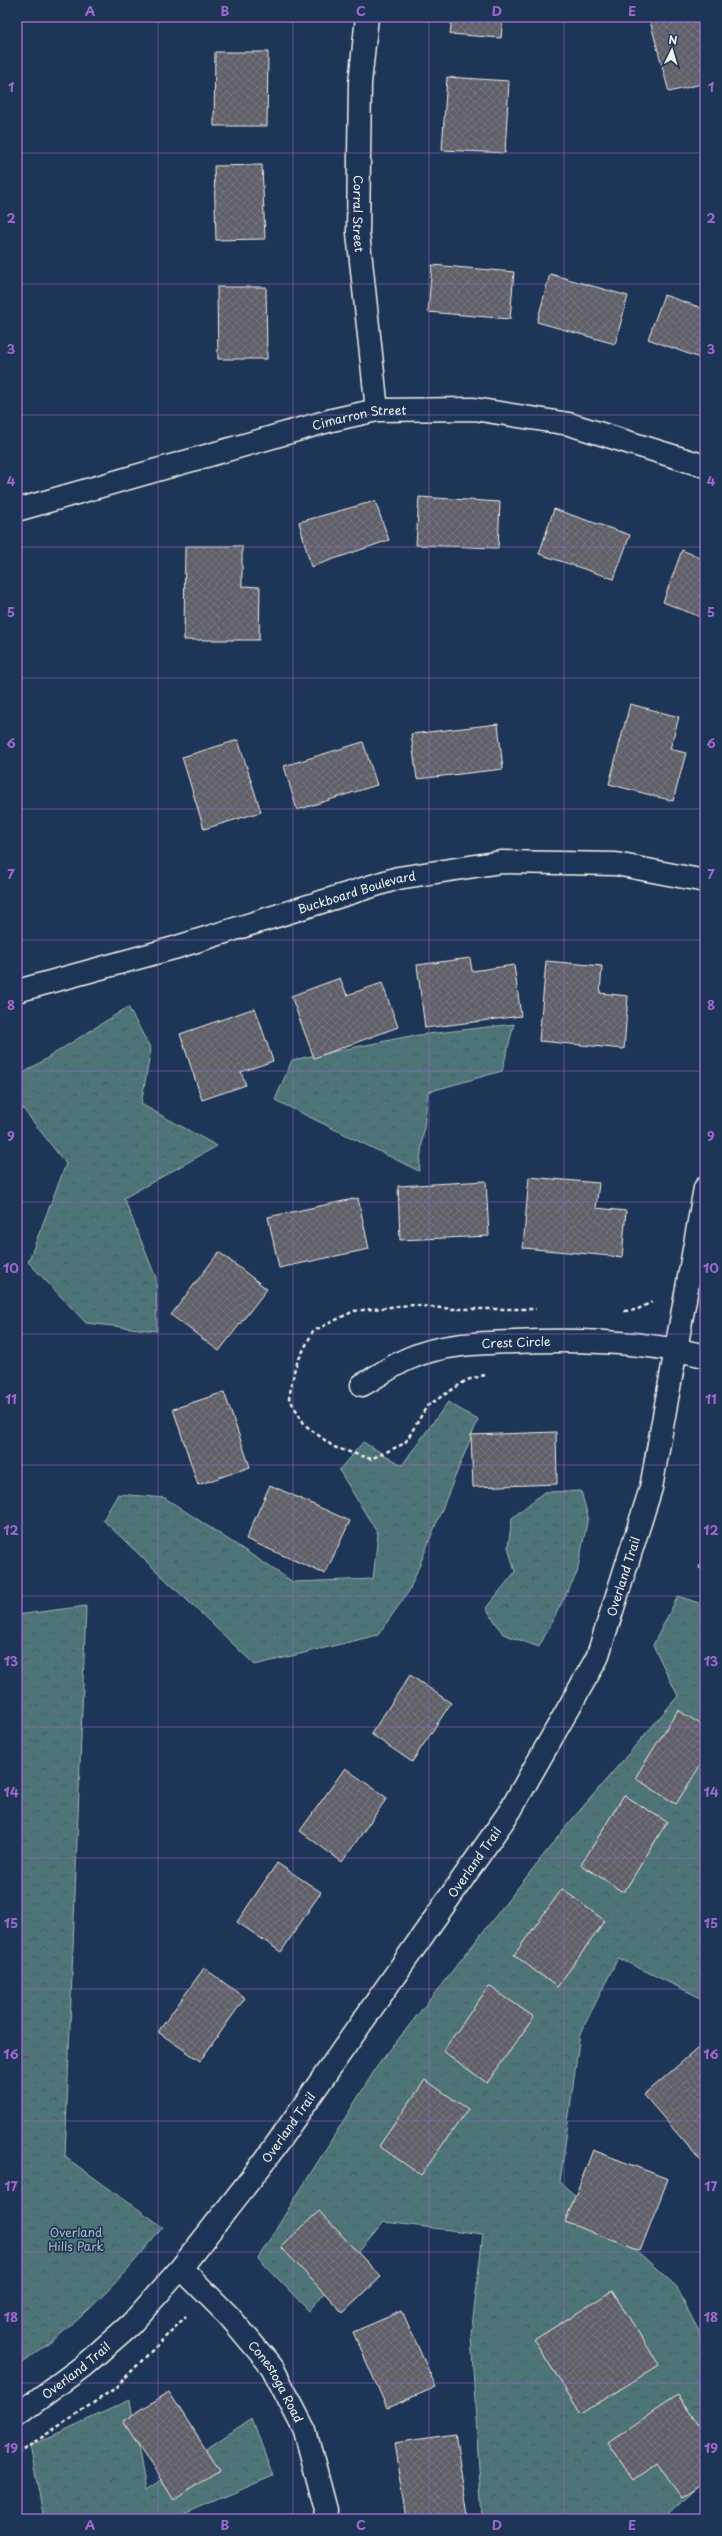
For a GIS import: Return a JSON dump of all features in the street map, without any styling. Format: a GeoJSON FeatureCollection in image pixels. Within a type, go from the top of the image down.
{"type":"FeatureCollection","features":[{"type":"Feature","properties":{"kind":"street","name":"Corral Street"},"geometry":{"type":"LineString","coordinates":[[367,17],[360,83],[358,233],[377,410]]}},
{"type":"Feature","properties":{"kind":"street","name":"Cimarron Street"},"geometry":{"type":"LineString","coordinates":[[17,510],[316,424],[377,410],[474,409],[569,424],[705,466]]}},
{"type":"Feature","properties":{"kind":"street","name":"Buckboard Boulevard"},"geometry":{"type":"LineString","coordinates":[[17,991],[174,948],[398,878],[501,862],[616,864],[705,881]]}},
{"type":"Feature","properties":{"kind":"street","name":"Overland Trail"},"geometry":{"type":"LineString","coordinates":[[17,2415],[88,2362],[131,2324],[181,2268],[264,2162],[510,1811],[598,1658],[651,1488],[678,1349],[705,1188]]}},
{"type":"Feature","properties":{"kind":"street","name":"Crest Circle"},"geometry":{"type":"LineString","coordinates":[[362,1385],[410,1358],[468,1343],[570,1340],[678,1349],[705,1356]]}},
{"type":"Feature","properties":{"kind":"street","name":"Conestoga Road"},"geometry":{"type":"LineString","coordinates":[[181,2268],[229,2316],[272,2367],[305,2431],[326,2510],[325,2519]]}},
{"type":"Feature","properties":{"kind":"green space"},"geometry":{"type":"Polygon","coordinates":[[[128,1007],[151,1049],[141,1104],[217,1146],[124,1198],[156,1278],[157,1331],[86,1323],[28,1262],[66,1164],[17,1101],[17,1077],[128,1007]]]}},
{"type":"Feature","properties":{"kind":"green space"},"geometry":{"type":"Polygon","coordinates":[[[514,1024],[502,1071],[428,1092],[419,1171],[275,1100],[292,1060],[410,1036],[514,1024]]]}},
{"type":"Feature","properties":{"kind":"green space"},"geometry":{"type":"Polygon","coordinates":[[[448,1402],[478,1420],[409,1591],[378,1635],[255,1665],[103,1520],[118,1494],[165,1498],[293,1582],[373,1579],[378,1534],[339,1470],[363,1442],[402,1465],[448,1402]]]}},
{"type":"Feature","properties":{"kind":"green space"},"geometry":{"type":"Polygon","coordinates":[[[581,1491],[588,1517],[577,1573],[539,1647],[503,1634],[486,1608],[515,1572],[508,1547],[512,1518],[544,1492],[581,1491]]]}},
{"type":"Feature","properties":{"kind":"green space"},"geometry":{"type":"Polygon","coordinates":[[[678,1596],[705,1605],[705,2004],[699,1997],[618,1958],[580,2034],[560,2182],[677,2287],[705,2345],[705,2480],[662,2519],[482,2519],[471,2335],[483,2234],[384,2222],[309,2311],[258,2258],[378,2065],[569,1823],[678,1696],[653,1645],[678,1596]]]}},
{"type":"Feature","properties":{"kind":"green space","name":"Overland Hills Park"},"geometry":{"type":"Polygon","coordinates":[[[86,1606],[65,2157],[163,2227],[96,2303],[39,2351],[17,2366],[17,1615],[86,1606]]]}},
{"type":"Feature","properties":{"kind":"green space"},"geometry":{"type":"Polygon","coordinates":[[[130,2400],[146,2490],[252,2418],[273,2476],[184,2514],[181,2519],[44,2519],[30,2446],[130,2400]]]}},
{"type":"Feature","properties":{"kind":"building"},"geometry":{"type":"Polygon","coordinates":[[[452,17],[503,17],[501,38],[450,34],[452,17]]]}},
{"type":"Feature","properties":{"kind":"building"},"geometry":{"type":"Polygon","coordinates":[[[649,17],[703,17],[705,83],[669,92],[649,17]]]}},
{"type":"Feature","properties":{"kind":"building"},"geometry":{"type":"Polygon","coordinates":[[[215,52],[268,52],[267,126],[214,126],[215,52]]]}},
{"type":"Feature","properties":{"kind":"building"},"geometry":{"type":"Polygon","coordinates":[[[447,77],[509,81],[505,153],[442,150],[447,77]]]}},
{"type":"Feature","properties":{"kind":"building"},"geometry":{"type":"Polygon","coordinates":[[[262,165],[265,239],[216,240],[214,166],[262,165]]]}},
{"type":"Feature","properties":{"kind":"building"},"geometry":{"type":"Polygon","coordinates":[[[432,265],[514,272],[510,319],[428,312],[432,265]]]}},
{"type":"Feature","properties":{"kind":"building"},"geometry":{"type":"Polygon","coordinates":[[[550,274],[628,296],[615,344],[537,322],[550,274]]]}},
{"type":"Feature","properties":{"kind":"building"},"geometry":{"type":"Polygon","coordinates":[[[217,287],[266,287],[267,359],[218,359],[217,287]]]}},
{"type":"Feature","properties":{"kind":"building"},"geometry":{"type":"Polygon","coordinates":[[[664,295],[705,309],[705,360],[648,339],[664,295]]]}},
{"type":"Feature","properties":{"kind":"building"},"geometry":{"type":"Polygon","coordinates":[[[419,497],[500,502],[498,548],[416,545],[419,497]]]}},
{"type":"Feature","properties":{"kind":"building"},"geometry":{"type":"Polygon","coordinates":[[[375,501],[389,540],[311,567],[299,522],[375,501]]]}},
{"type":"Feature","properties":{"kind":"building"},"geometry":{"type":"Polygon","coordinates":[[[554,509],[630,535],[614,579],[539,554],[554,509]]]}},
{"type":"Feature","properties":{"kind":"building"},"geometry":{"type":"Polygon","coordinates":[[[185,546],[242,546],[242,586],[260,587],[259,640],[184,640],[185,546]]]}},
{"type":"Feature","properties":{"kind":"building"},"geometry":{"type":"Polygon","coordinates":[[[682,550],[705,560],[705,619],[663,602],[682,550]]]}},
{"type":"Feature","properties":{"kind":"building"},"geometry":{"type":"Polygon","coordinates":[[[630,704],[679,717],[670,749],[686,753],[673,801],[609,784],[630,704]]]}},
{"type":"Feature","properties":{"kind":"building"},"geometry":{"type":"Polygon","coordinates":[[[498,724],[503,769],[417,779],[411,734],[498,724]]]}},
{"type":"Feature","properties":{"kind":"building"},"geometry":{"type":"Polygon","coordinates":[[[238,740],[261,812],[204,829],[182,757],[238,740]]]}},
{"type":"Feature","properties":{"kind":"building"},"geometry":{"type":"Polygon","coordinates":[[[363,742],[377,785],[297,810],[284,766],[363,742]]]}},
{"type":"Feature","properties":{"kind":"building"},"geometry":{"type":"Polygon","coordinates":[[[470,958],[472,971],[514,965],[521,1016],[425,1028],[417,965],[470,958]]]}},
{"type":"Feature","properties":{"kind":"building"},"geometry":{"type":"Polygon","coordinates":[[[546,961],[602,966],[600,993],[628,996],[624,1049],[539,1041],[546,961]]]}},
{"type":"Feature","properties":{"kind":"building"},"geometry":{"type":"Polygon","coordinates":[[[340,978],[347,995],[382,983],[398,1027],[314,1058],[291,996],[340,978]]]}},
{"type":"Feature","properties":{"kind":"building"},"geometry":{"type":"Polygon","coordinates":[[[255,1008],[273,1061],[241,1072],[246,1085],[202,1100],[180,1034],[255,1008]]]}},
{"type":"Feature","properties":{"kind":"building"},"geometry":{"type":"Polygon","coordinates":[[[529,1177],[599,1183],[596,1208],[626,1211],[622,1257],[523,1248],[529,1177]]]}},
{"type":"Feature","properties":{"kind":"building"},"geometry":{"type":"Polygon","coordinates":[[[486,1181],[489,1236],[400,1240],[398,1186],[486,1181]]]}},
{"type":"Feature","properties":{"kind":"building"},"geometry":{"type":"Polygon","coordinates":[[[358,1198],[369,1249],[279,1268],[268,1217],[358,1198]]]}},
{"type":"Feature","properties":{"kind":"building"},"geometry":{"type":"Polygon","coordinates":[[[219,1252],[267,1289],[219,1351],[171,1315],[219,1252]]]}},
{"type":"Feature","properties":{"kind":"building"},"geometry":{"type":"Polygon","coordinates":[[[224,1392],[250,1467],[198,1485],[173,1409],[224,1392]]]}},
{"type":"Feature","properties":{"kind":"building"},"geometry":{"type":"Polygon","coordinates":[[[556,1432],[557,1484],[473,1487],[471,1435],[556,1432]]]}},
{"type":"Feature","properties":{"kind":"building"},"geometry":{"type":"Polygon","coordinates":[[[270,1485],[350,1521],[325,1574],[246,1539],[270,1485]]]}},
{"type":"Feature","properties":{"kind":"building"},"geometry":{"type":"Polygon","coordinates":[[[705,1550],[705,1570],[699,1568],[705,1550]]]}},
{"type":"Feature","properties":{"kind":"building"},"geometry":{"type":"Polygon","coordinates":[[[410,1675],[451,1703],[412,1762],[371,1734],[410,1675]]]}},
{"type":"Feature","properties":{"kind":"building"},"geometry":{"type":"Polygon","coordinates":[[[678,1710],[705,1727],[705,1758],[676,1804],[635,1778],[678,1710]]]}},
{"type":"Feature","properties":{"kind":"building"},"geometry":{"type":"Polygon","coordinates":[[[345,1768],[387,1798],[342,1862],[300,1831],[345,1768]]]}},
{"type":"Feature","properties":{"kind":"building"},"geometry":{"type":"Polygon","coordinates":[[[624,1795],[667,1822],[624,1892],[581,1865],[624,1795]]]}},
{"type":"Feature","properties":{"kind":"building"},"geometry":{"type":"Polygon","coordinates":[[[277,1863],[321,1892],[281,1952],[237,1922],[277,1863]]]}},
{"type":"Feature","properties":{"kind":"building"},"geometry":{"type":"Polygon","coordinates":[[[562,1889],[605,1921],[557,1987],[514,1955],[562,1889]]]}},
{"type":"Feature","properties":{"kind":"building"},"geometry":{"type":"Polygon","coordinates":[[[204,1968],[245,1998],[200,2061],[158,2032],[204,1968]]]}},
{"type":"Feature","properties":{"kind":"building"},"geometry":{"type":"Polygon","coordinates":[[[489,1986],[534,2017],[487,2083],[443,2051],[489,1986]]]}},
{"type":"Feature","properties":{"kind":"building"},"geometry":{"type":"Polygon","coordinates":[[[705,2042],[705,2158],[701,2161],[644,2095],[705,2042]]]}},
{"type":"Feature","properties":{"kind":"building"},"geometry":{"type":"Polygon","coordinates":[[[425,2080],[468,2109],[421,2175],[379,2146],[425,2080]]]}},
{"type":"Feature","properties":{"kind":"building"},"geometry":{"type":"Polygon","coordinates":[[[593,2150],[668,2179],[640,2251],[565,2222],[593,2150]]]}},
{"type":"Feature","properties":{"kind":"building"},"geometry":{"type":"Polygon","coordinates":[[[319,2211],[381,2277],[343,2313],[281,2247],[319,2211]]]}},
{"type":"Feature","properties":{"kind":"building"},"geometry":{"type":"Polygon","coordinates":[[[612,2291],[659,2365],[581,2414],[534,2340],[612,2291]]]}},
{"type":"Feature","properties":{"kind":"building"},"geometry":{"type":"Polygon","coordinates":[[[402,2311],[436,2387],[387,2408],[353,2332],[402,2311]]]}},
{"type":"Feature","properties":{"kind":"building"},"geometry":{"type":"Polygon","coordinates":[[[169,2392],[219,2470],[174,2500],[123,2421],[169,2392]]]}},
{"type":"Feature","properties":{"kind":"building"},"geometry":{"type":"Polygon","coordinates":[[[678,2395],[705,2435],[705,2482],[681,2498],[657,2463],[633,2480],[608,2443],[678,2395]]]}},
{"type":"Feature","properties":{"kind":"building"},"geometry":{"type":"Polygon","coordinates":[[[455,2434],[468,2516],[445,2519],[406,2519],[394,2443],[455,2434]]]}}]}
